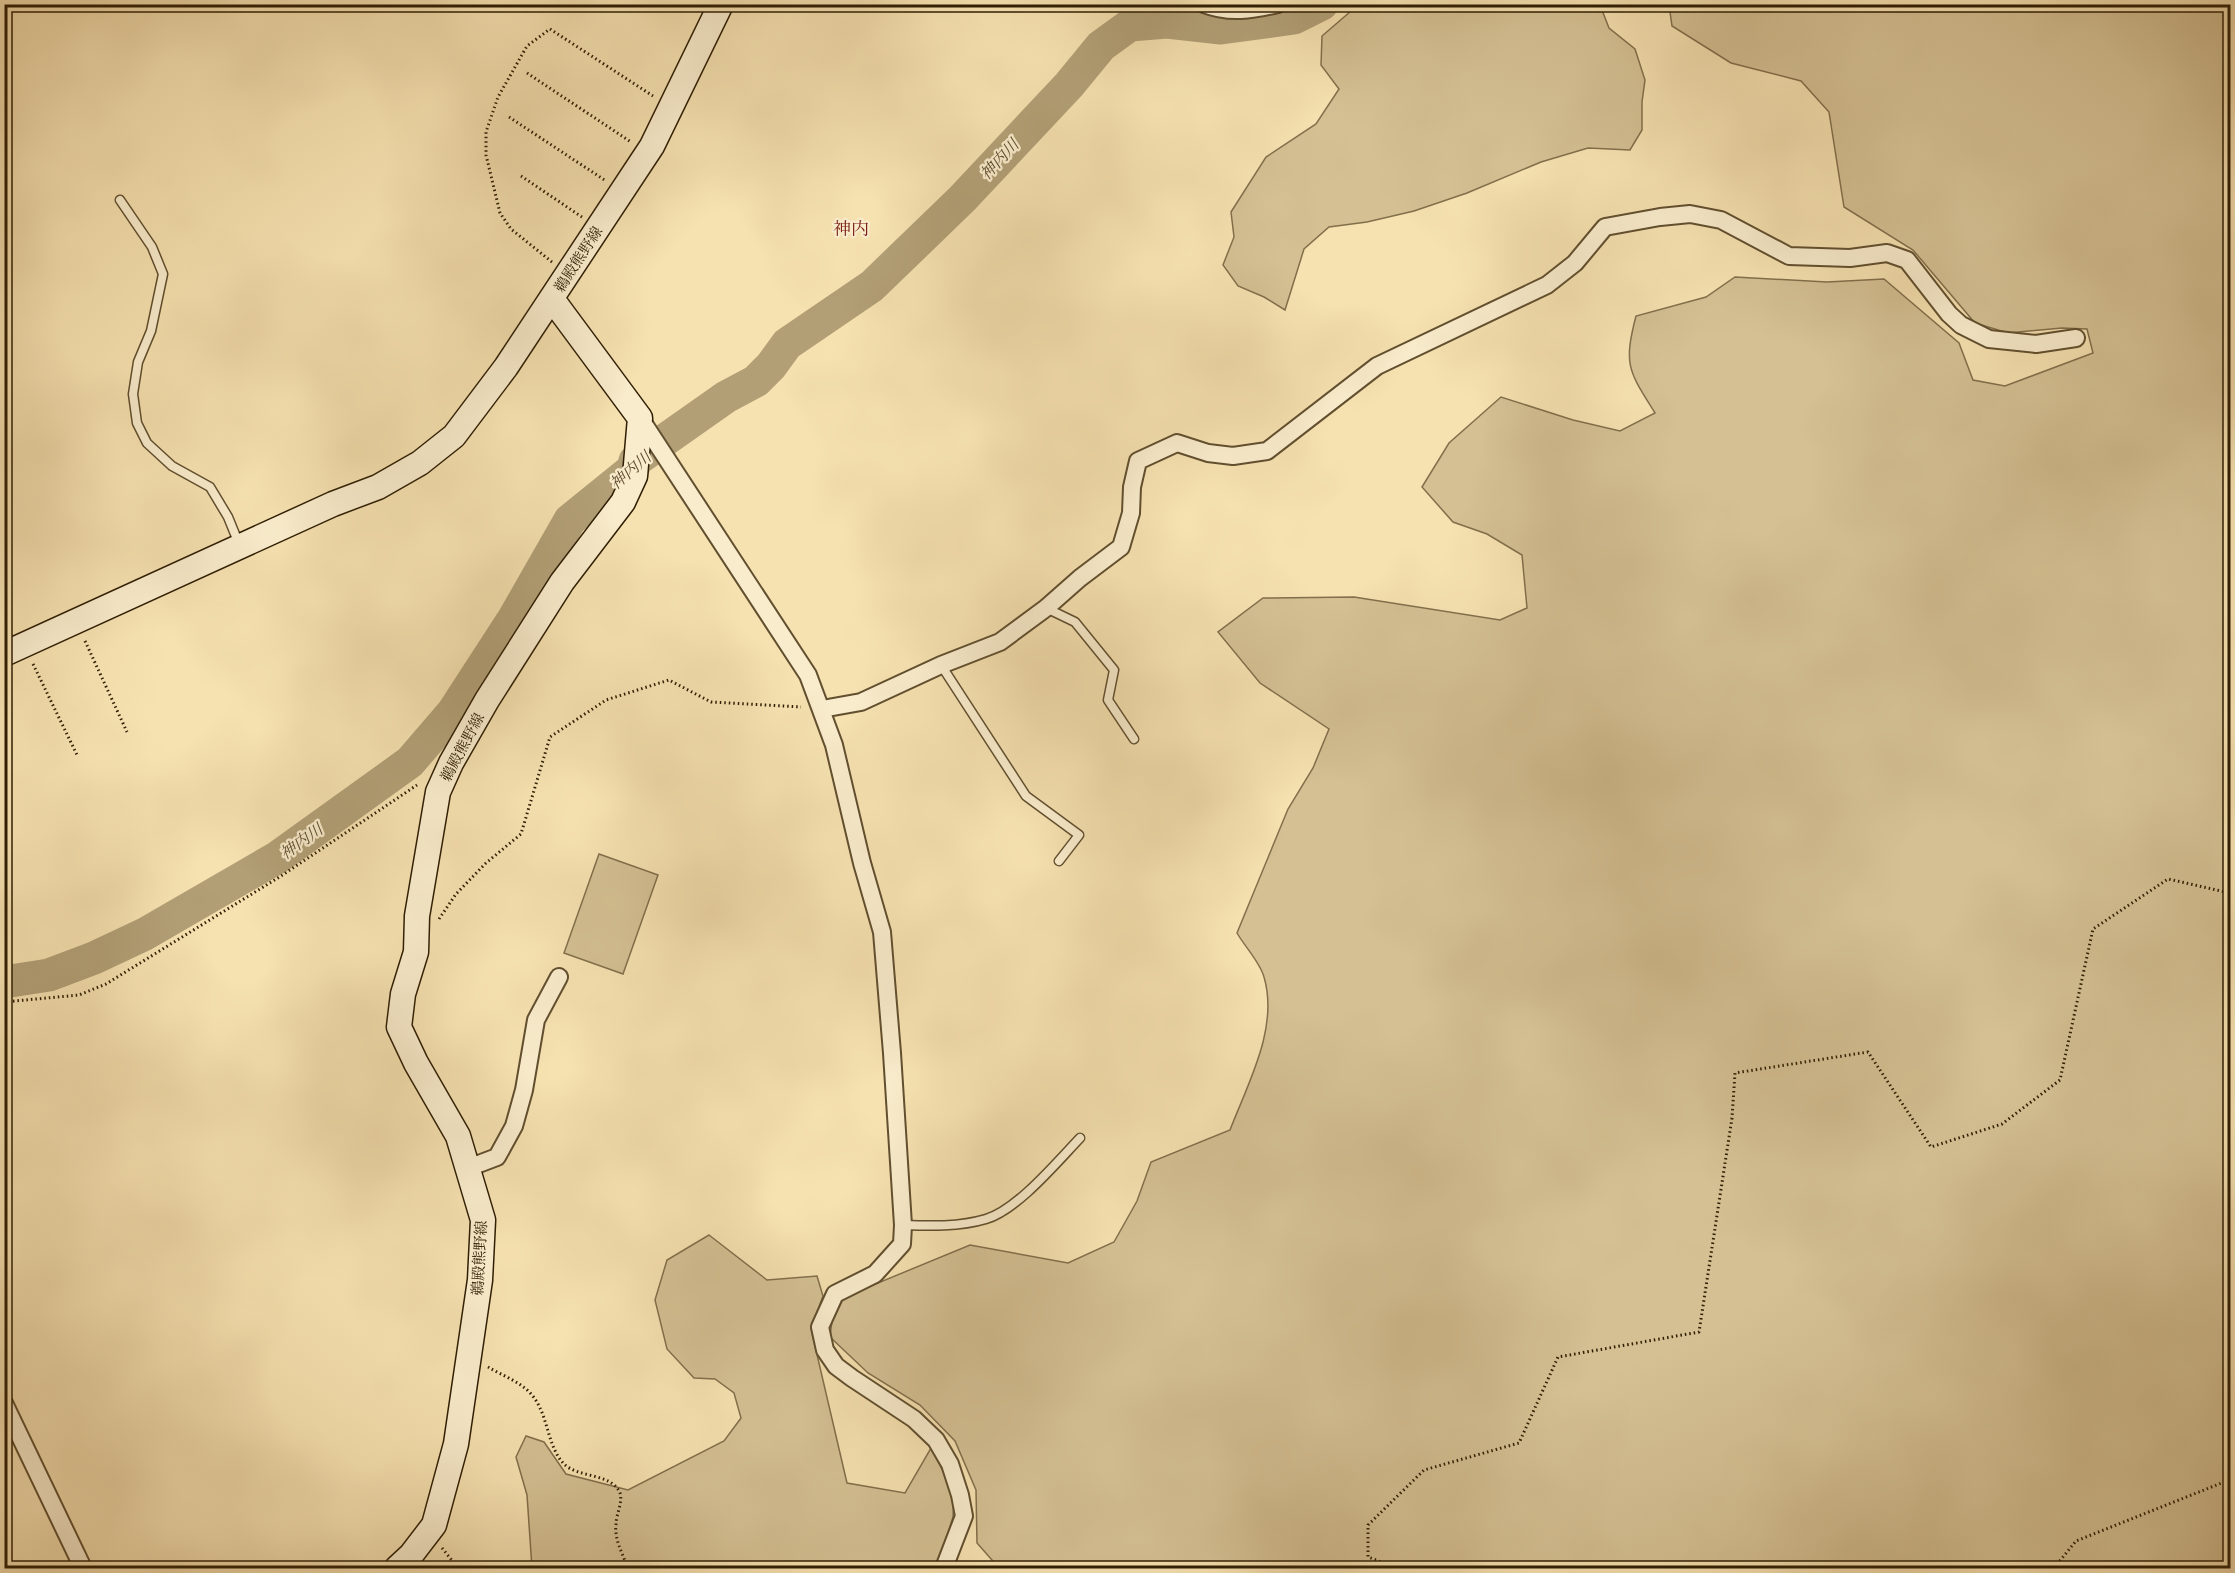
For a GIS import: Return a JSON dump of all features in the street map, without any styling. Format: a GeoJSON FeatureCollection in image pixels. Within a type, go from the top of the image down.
{"type":"FeatureCollection","features":[{"type":"Feature","properties":{"kind":"main road","name":"鵜殿熊野線"},"geometry":{"type":"LineString","coordinates":[[397,1569],[434,1525],[456,1444],[480,1280],[483,1220],[458,1136],[416,1063],[399,1027],[403,994],[416,952],[417,916],[438,792],[451,763],[487,700],[555,592],[623,502],[635,476],[640,418],[552,299],[648,153],[722,4]]}},
{"type":"Feature","properties":{"kind":"main road"},"geometry":{"type":"LineString","coordinates":[[14,650],[333,504],[378,487],[420,463],[454,436],[506,367],[552,299]]}},
{"type":"Feature","properties":{"kind":"street"},"geometry":{"type":"LineString","coordinates":[[1204,4],[1216,9],[1244,11],[1278,4]]}},
{"type":"Feature","properties":{"kind":"street"},"geometry":{"type":"LineString","coordinates":[[822,709],[861,702],[941,665],[1000,642],[1046,608],[1080,578],[1121,547],[1131,513],[1132,487],[1138,461],[1177,443],[1208,453],[1233,456],[1267,451],[1377,366],[1547,285],[1575,263],[1605,227],[1690,214],[1721,220],[1789,256],[1850,258],[1887,253],[1907,260],[1949,314],[1961,325],[1989,339],[2036,344],[2076,338]]}},
{"type":"Feature","properties":{"kind":"street"},"geometry":{"type":"LineString","coordinates":[[640,418],[808,675],[834,745],[862,863],[882,932],[903,1225],[902,1244],[875,1274],[835,1294],[820,1327],[825,1350],[836,1366],[914,1419],[936,1440],[950,1464],[964,1516],[944,1569]]}},
{"type":"Feature","properties":{"kind":"street"},"geometry":{"type":"LineString","coordinates":[[468,1168],[497,1157],[514,1126],[525,1090],[536,1020],[559,977]]}},
{"type":"Feature","properties":{"kind":"street"},"geometry":{"type":"LineString","coordinates":[[4,1403],[83,1569]]}},
{"type":"Feature","properties":{"kind":"lane"},"geometry":{"type":"LineString","coordinates":[[120,200],[152,248],[163,274],[161,293],[151,331],[138,362],[133,394],[137,423],[147,443],[172,466],[210,487],[228,518],[240,547]]}},
{"type":"Feature","properties":{"kind":"lane"},"geometry":{"type":"LineString","coordinates":[[1046,608],[1075,622],[1114,670],[1108,700],[1134,739]]}},
{"type":"Feature","properties":{"kind":"lane"},"geometry":{"type":"LineString","coordinates":[[941,665],[1026,796],[1079,835],[1059,861]]}},
{"type":"Feature","properties":{"kind":"lane"},"geometry":{"type":"LineString","coordinates":[[903,1225],[957,1225],[988,1219],[1021,1197],[1080,1138]]}},
{"type":"Feature","properties":{"kind":"path"},"geometry":{"type":"LineString","coordinates":[[568,274],[511,229],[500,213],[486,156],[486,132],[498,97],[527,46],[550,29],[671,108]]}},
{"type":"Feature","properties":{"kind":"path"},"geometry":{"type":"LineString","coordinates":[[527,74],[648,153]]}},
{"type":"Feature","properties":{"kind":"path"},"geometry":{"type":"LineString","coordinates":[[509,117],[622,192]]}},
{"type":"Feature","properties":{"kind":"path"},"geometry":{"type":"LineString","coordinates":[[520,176],[598,228]]}},
{"type":"Feature","properties":{"kind":"path"},"geometry":{"type":"LineString","coordinates":[[75,622],[127,732]]}},
{"type":"Feature","properties":{"kind":"path"},"geometry":{"type":"LineString","coordinates":[[14,650],[78,757]]}},
{"type":"Feature","properties":{"kind":"path"},"geometry":{"type":"LineString","coordinates":[[436,923],[464,886],[486,863],[521,834],[550,737],[606,700],[669,680],[711,702],[822,709]]}},
{"type":"Feature","properties":{"kind":"path"},"geometry":{"type":"LineString","coordinates":[[4,1002],[79,995],[106,984],[281,876],[423,782]]}},
{"type":"Feature","properties":{"kind":"path"},"geometry":{"type":"LineString","coordinates":[[1397,1569],[1368,1557],[1368,1525],[1424,1470],[1519,1443],[1558,1357],[1699,1332],[1732,1118],[1735,1072],[1868,1052],[1931,1147],[2002,1124],[2060,1080],[2092,929],[2168,879],[2230,893]]}},
{"type":"Feature","properties":{"kind":"path"},"geometry":{"type":"LineString","coordinates":[[469,1355],[530,1392],[541,1407],[556,1454],[566,1466],[576,1472],[606,1480],[619,1489],[621,1497],[615,1526],[628,1569]]}},
{"type":"Feature","properties":{"kind":"path"},"geometry":{"type":"LineString","coordinates":[[2054,1569],[2076,1541],[2224,1482],[2230,1484]]}},
{"type":"Feature","properties":{"kind":"shaded area"},"geometry":{"type":"Polygon","coordinates":[[[1358,5],[1600,5],[1609,28],[1635,49],[1645,80],[1642,130],[1630,150],[1588,148],[1541,162],[1467,193],[1414,211],[1367,222],[1329,227],[1304,249],[1285,310],[1264,297],[1238,286],[1223,265],[1234,237],[1231,212],[1266,157],[1316,124],[1339,89],[1321,65],[1322,36],[1358,5]]]}},
{"type":"Feature","properties":{"kind":"shaded area"},"geometry":{"type":"Polygon","coordinates":[[[1669,5],[2230,5],[2230,1568],[999,1568],[977,1543],[976,1490],[955,1441],[920,1405],[868,1373],[830,1337],[832,1321],[844,1297],[970,1245],[1068,1263],[1114,1242],[1137,1201],[1151,1162],[1230,1130],[1253,1074],[1265,1035],[1268,1016],[1268,996],[1262,971],[1237,933],[1288,809],[1313,768],[1329,729],[1260,683],[1218,632],[1263,598],[1354,597],[1500,620],[1527,608],[1522,555],[1487,534],[1453,522],[1422,487],[1449,443],[1501,397],[1573,420],[1620,431],[1655,413],[1634,377],[1629,358],[1636,316],[1706,297],[1735,277],[1827,282],[1884,279],[1959,343],[1973,380],[2005,386],[2093,353],[2087,329],[2062,328],[2008,333],[1975,323],[1913,250],[1844,207],[1829,112],[1801,81],[1731,63],[1672,26],[1669,5]]]}},
{"type":"Feature","properties":{"kind":"shaded area"},"geometry":{"type":"Polygon","coordinates":[[[599,854],[658,875],[623,974],[564,953],[599,854]]]}},
{"type":"Feature","properties":{"kind":"shaded area"},"geometry":{"type":"Polygon","coordinates":[[[709,1235],[767,1280],[817,1276],[823,1296],[811,1329],[847,1483],[905,1493],[931,1448],[954,1492],[953,1517],[937,1568],[532,1568],[527,1495],[516,1457],[526,1436],[544,1442],[566,1474],[628,1490],[724,1441],[741,1418],[734,1393],[715,1379],[694,1378],[667,1349],[655,1300],[667,1260],[709,1235]]]}},
{"type":"Feature","properties":{"kind":"waterway","name":"神内川"},"geometry":{"type":"LineString","coordinates":[[4,982],[49,975],[94,958],[145,934],[278,857],[410,762],[453,712],[514,618],[570,520],[633,469],[635,461],[726,397],[756,381],[771,366],[787,344],[872,286],[962,199],[1069,85],[1101,46],[1130,25],[1167,22],[1221,28],[1294,18],[1322,4]]}},
{"type":"Feature","properties":{"kind":"district","name":"神内"},"geometry":{"type":"Point","coordinates":[851,229]}}]}
